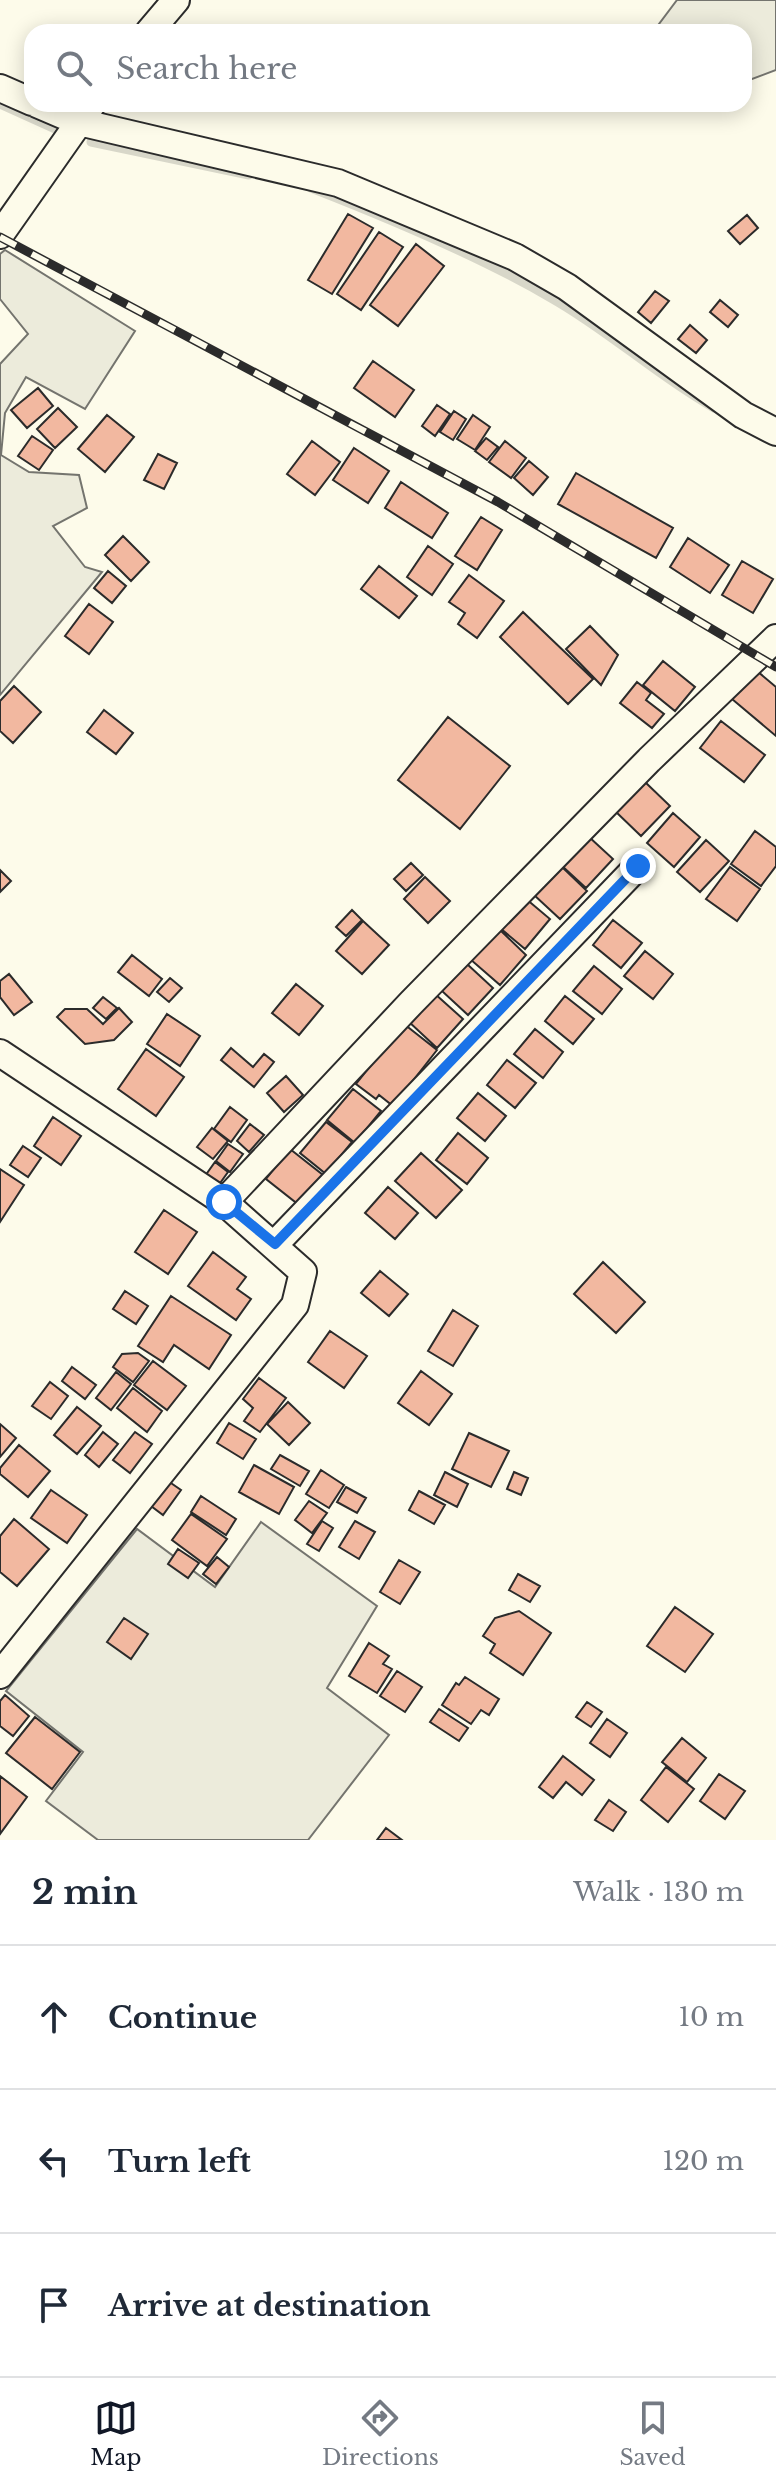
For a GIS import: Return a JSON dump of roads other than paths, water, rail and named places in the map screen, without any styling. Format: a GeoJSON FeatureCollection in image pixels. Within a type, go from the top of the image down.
{"type":"FeatureCollection","features":[{"type":"Feature","properties":{"kind":"street"},"geometry":{"type":"LineString","coordinates":[[156,24],[176,0]]}},
{"type":"Feature","properties":{"kind":"street"},"geometry":{"type":"LineString","coordinates":[[0,88],[24,99]]}},
{"type":"Feature","properties":{"kind":"street"},"geometry":{"type":"LineString","coordinates":[[0,235],[85,113],[338,183],[515,257],[578,295],[743,415],[776,432]]}},
{"type":"Feature","properties":{"kind":"street"},"geometry":{"type":"LineString","coordinates":[[224,1202],[433,981],[649,760],[776,638]]}},
{"type":"Feature","properties":{"kind":"street"},"geometry":{"type":"LineString","coordinates":[[275,1244],[638,866]]}},
{"type":"Feature","properties":{"kind":"street"},"geometry":{"type":"LineString","coordinates":[[0,1053],[224,1202],[303,1272],[295,1305],[0,1675]]}},
{"type":"Feature","properties":{"kind":"waterway"},"geometry":{"type":"LineString","coordinates":[[0,104],[66,134]]}},
{"type":"Feature","properties":{"kind":"waterway"},"geometry":{"type":"LineString","coordinates":[[91,142],[249,175]]}},
{"type":"Feature","properties":{"kind":"waterway"},"geometry":{"type":"LineString","coordinates":[[311,188],[433,238],[523,282],[592,324],[672,382],[714,408]]}},
{"type":"Feature","properties":{"kind":"railway"},"geometry":{"type":"LineString","coordinates":[[0,237],[498,502],[776,667]]}}]}
